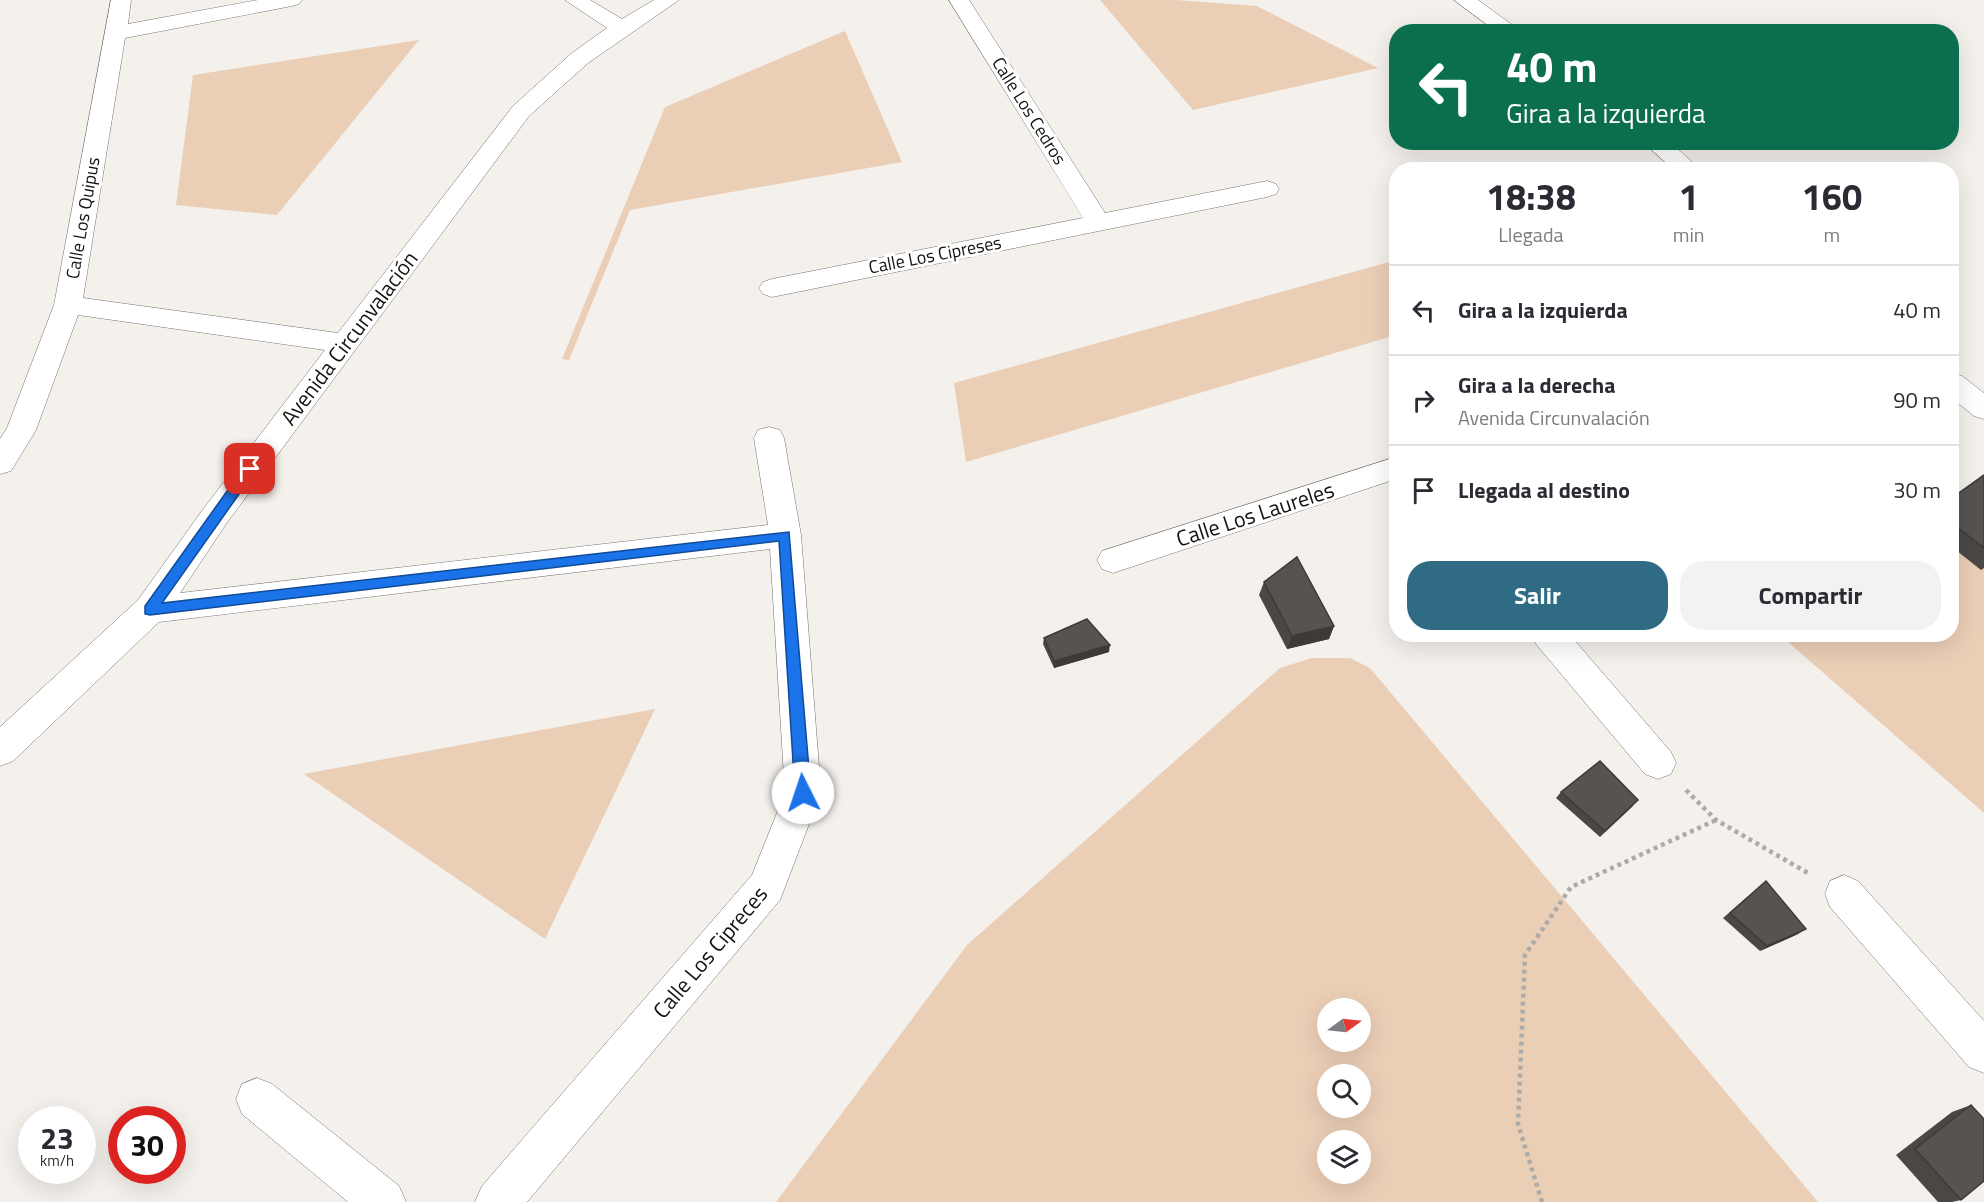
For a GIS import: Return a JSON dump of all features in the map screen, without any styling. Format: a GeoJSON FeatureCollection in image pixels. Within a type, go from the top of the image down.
{"type":"FeatureCollection","features":[{"type":"Feature","properties":{"kind":"street","name":"Calle Los Quipus"},"geometry":{"type":"LineString","coordinates":[[0,463],[21,430],[68,305],[121,0]]}},
{"type":"Feature","properties":{"kind":"street"},"geometry":{"type":"LineString","coordinates":[[116,33],[292,0]]}},
{"type":"Feature","properties":{"kind":"street"},"geometry":{"type":"LineString","coordinates":[[575,0],[622,28]]}},
{"type":"Feature","properties":{"kind":"street","name":"Avenida Circunvalación"},"geometry":{"type":"LineString","coordinates":[[0,750],[150,610],[215,516],[521,111],[580,58],[622,28],[669,0]]}},
{"type":"Feature","properties":{"kind":"street","name":"Calle Los Cedros"},"geometry":{"type":"LineString","coordinates":[[959,0],[1098,222]]}},
{"type":"Feature","properties":{"kind":"street"},"geometry":{"type":"LineString","coordinates":[[1464,0],[1500,24]]}},
{"type":"Feature","properties":{"kind":"street"},"geometry":{"type":"LineString","coordinates":[[1665,150],[1679,162]]}},
{"type":"Feature","properties":{"kind":"street","name":"Calle Los Cipreses"},"geometry":{"type":"LineString","coordinates":[[772,288],[1267,189]]}},
{"type":"Feature","properties":{"kind":"street"},"geometry":{"type":"LineString","coordinates":[[68,305],[345,343]]}},
{"type":"Feature","properties":{"kind":"street"},"geometry":{"type":"LineString","coordinates":[[1959,389],[1984,409]]}},
{"type":"Feature","properties":{"kind":"street","name":"Calle Los Cipreces"},"geometry":{"type":"LineString","coordinates":[[498,1202],[766,887],[803,793],[785,535],[769,438]]}},
{"type":"Feature","properties":{"kind":"street","name":"Calle Los Laureles"},"geometry":{"type":"LineString","coordinates":[[1113,560],[1389,470]]}},
{"type":"Feature","properties":{"kind":"street"},"geometry":{"type":"LineString","coordinates":[[150,610],[785,535]]}},
{"type":"Feature","properties":{"kind":"street"},"geometry":{"type":"LineString","coordinates":[[1555,642],[1658,763]]}},
{"type":"Feature","properties":{"kind":"street"},"geometry":{"type":"LineString","coordinates":[[1844,894],[1984,1052]]}},
{"type":"Feature","properties":{"kind":"street"},"geometry":{"type":"LineString","coordinates":[[257,1099],[383,1202]]}},
{"type":"Feature","properties":{"kind":"path"},"geometry":{"type":"LineString","coordinates":[[1542,1202],[1518,1124],[1525,955],[1571,887],[1716,820],[1844,894]]}},
{"type":"Feature","properties":{"kind":"shaded area"},"geometry":{"type":"Polygon","coordinates":[[[1100,0],[1177,0],[1257,6],[1378,68],[1193,110],[1100,0]]]}},
{"type":"Feature","properties":{"kind":"shaded area"},"geometry":{"type":"Polygon","coordinates":[[[845,31],[902,162],[630,210],[569,360],[562,359],[665,107],[845,31]]]}},
{"type":"Feature","properties":{"kind":"shaded area"},"geometry":{"type":"Polygon","coordinates":[[[419,40],[277,215],[176,205],[193,75],[419,40]]]}},
{"type":"Feature","properties":{"kind":"shaded area"},"geometry":{"type":"Polygon","coordinates":[[[1389,262],[1389,337],[966,462],[954,383],[1389,262]]]}},
{"type":"Feature","properties":{"kind":"shaded area"},"geometry":{"type":"Polygon","coordinates":[[[1959,543],[1984,563],[1984,813],[1788,642],[1959,642],[1959,543]]]}},
{"type":"Feature","properties":{"kind":"shaded area"},"geometry":{"type":"Polygon","coordinates":[[[1312,658],[1350,658],[1370,668],[1818,1202],[776,1202],[967,945],[1280,668],[1312,658]]]}},
{"type":"Feature","properties":{"kind":"shaded area"},"geometry":{"type":"Polygon","coordinates":[[[655,709],[545,939],[304,774],[655,709]]]}},
{"type":"Feature","properties":{"kind":"building"},"geometry":{"type":"Polygon","coordinates":[[[1984,475],[1984,548],[1959,528],[1959,493],[1984,475]]]}},
{"type":"Feature","properties":{"kind":"building"},"geometry":{"type":"Polygon","coordinates":[[[1297,557],[1334,626],[1292,636],[1264,582],[1297,557]]]}},
{"type":"Feature","properties":{"kind":"building"},"geometry":{"type":"Polygon","coordinates":[[[1087,619],[1110,645],[1054,661],[1044,638],[1087,619]]]}},
{"type":"Feature","properties":{"kind":"building"},"geometry":{"type":"Polygon","coordinates":[[[1600,761],[1638,800],[1605,831],[1561,792],[1600,761]]]}},
{"type":"Feature","properties":{"kind":"building"},"geometry":{"type":"Polygon","coordinates":[[[1766,881],[1806,929],[1767,946],[1730,913],[1766,881]]]}},
{"type":"Feature","properties":{"kind":"building"},"geometry":{"type":"Polygon","coordinates":[[[1971,1105],[1984,1119],[1984,1181],[1961,1200],[1915,1149],[1971,1105]]]}},
{"type":"Feature","properties":{"kind":"route"},"geometry":{"type":"LineString","coordinates":[[250,469],[150,610],[785,535],[803,793]]}}]}
